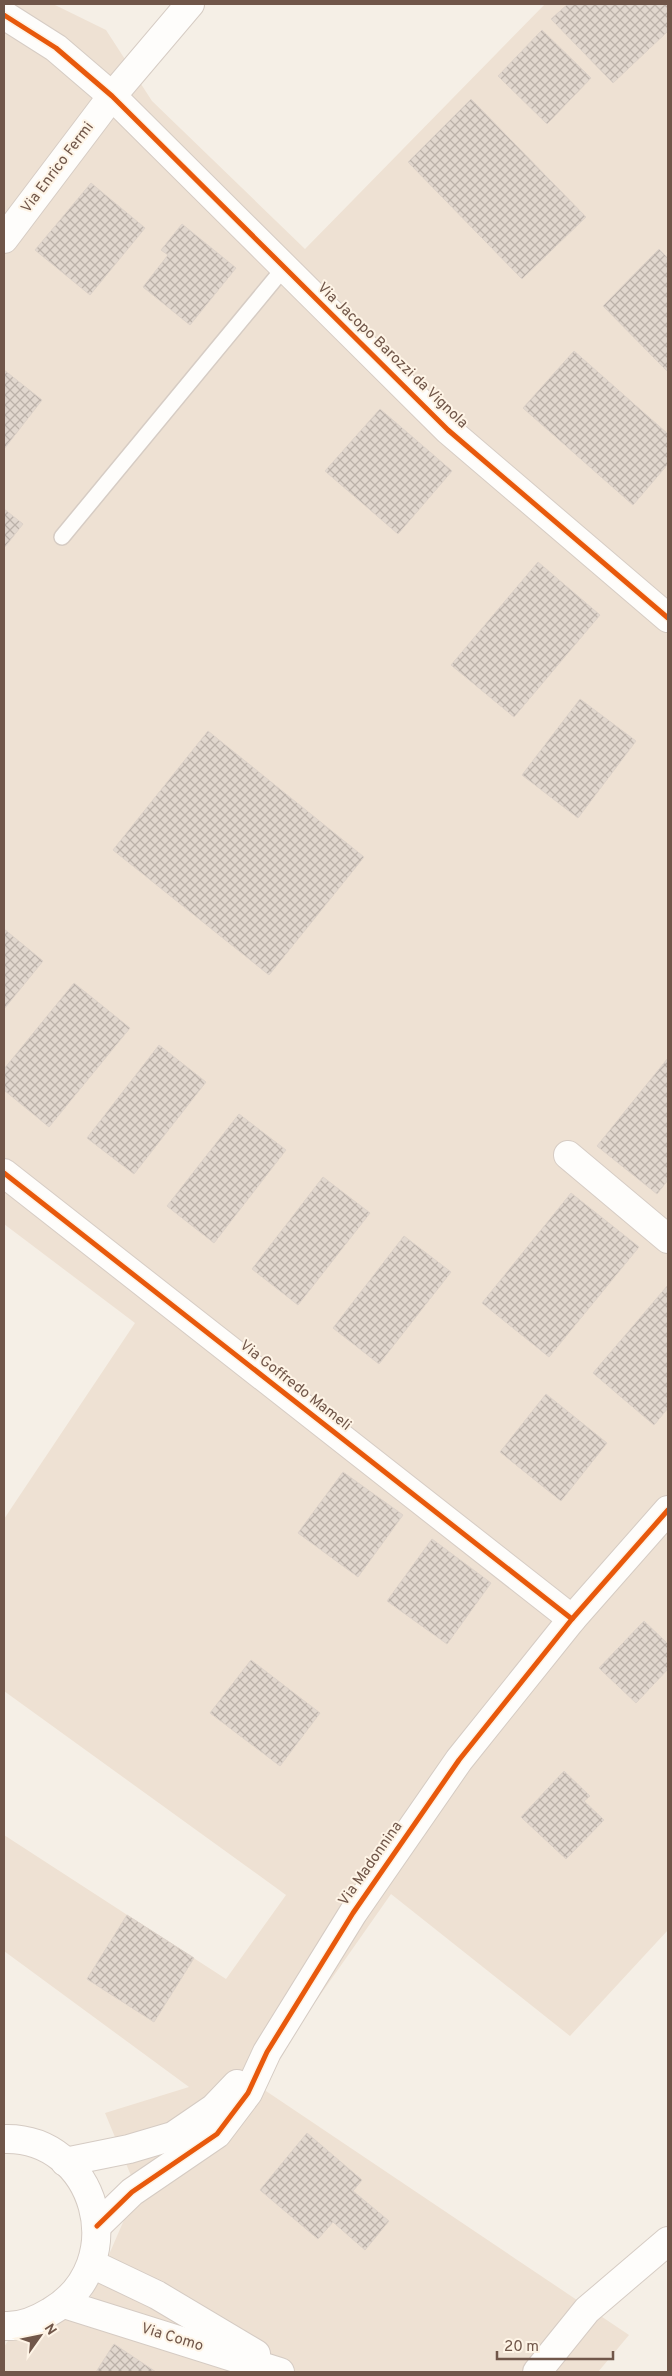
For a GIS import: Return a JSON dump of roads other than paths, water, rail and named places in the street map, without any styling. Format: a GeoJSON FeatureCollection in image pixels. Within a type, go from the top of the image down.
{"type":"FeatureCollection","features":[{"type":"Feature","properties":{"kind":"street","name":"Via Enrico Fermi"},"geometry":{"type":"LineString","coordinates":[[4,239],[112,96],[190,4]]}},
{"type":"Feature","properties":{"kind":"street","name":"Via Jacopo Barozzi da Vignola"},"geometry":{"type":"LineString","coordinates":[[4,15],[56,48],[112,96],[448,430],[668,618]]}},
{"type":"Feature","properties":{"kind":"street"},"geometry":{"type":"LineString","coordinates":[[568,1155],[668,1239]]}},
{"type":"Feature","properties":{"kind":"street","name":"Via Goffredo Mameli"},"geometry":{"type":"LineString","coordinates":[[4,1173],[572,1619]]}},
{"type":"Feature","properties":{"kind":"street","name":"Via Madonnina"},"geometry":{"type":"LineString","coordinates":[[97,2226],[132,2192],[217,2134],[248,2093],[267,2052],[353,1913],[459,1760],[572,1619],[668,1510]]}},
{"type":"Feature","properties":{"kind":"street","name":"Via Madonnina"},"geometry":{"type":"LineString","coordinates":[[65,2162],[128,2149],[173,2136],[214,2108],[267,2052]]}},
{"type":"Feature","properties":{"kind":"street"},"geometry":{"type":"LineString","coordinates":[[4,2139],[15,2139],[42,2147],[65,2162],[81,2180],[92,2202],[97,2226],[92,2264],[80,2286],[64,2304],[37,2320],[5,2328]]}},
{"type":"Feature","properties":{"kind":"street"},"geometry":{"type":"LineString","coordinates":[[537,2372],[587,2310],[668,2241]]}},
{"type":"Feature","properties":{"kind":"street","name":"Via Como"},"geometry":{"type":"LineString","coordinates":[[92,2264],[157,2295],[287,2372]]}},
{"type":"Feature","properties":{"kind":"street","name":"Via Como"},"geometry":{"type":"LineString","coordinates":[[64,2304],[280,2372]]}},
{"type":"Feature","properties":{"kind":"lane"},"geometry":{"type":"LineString","coordinates":[[62,537],[284,268]]}}]}
